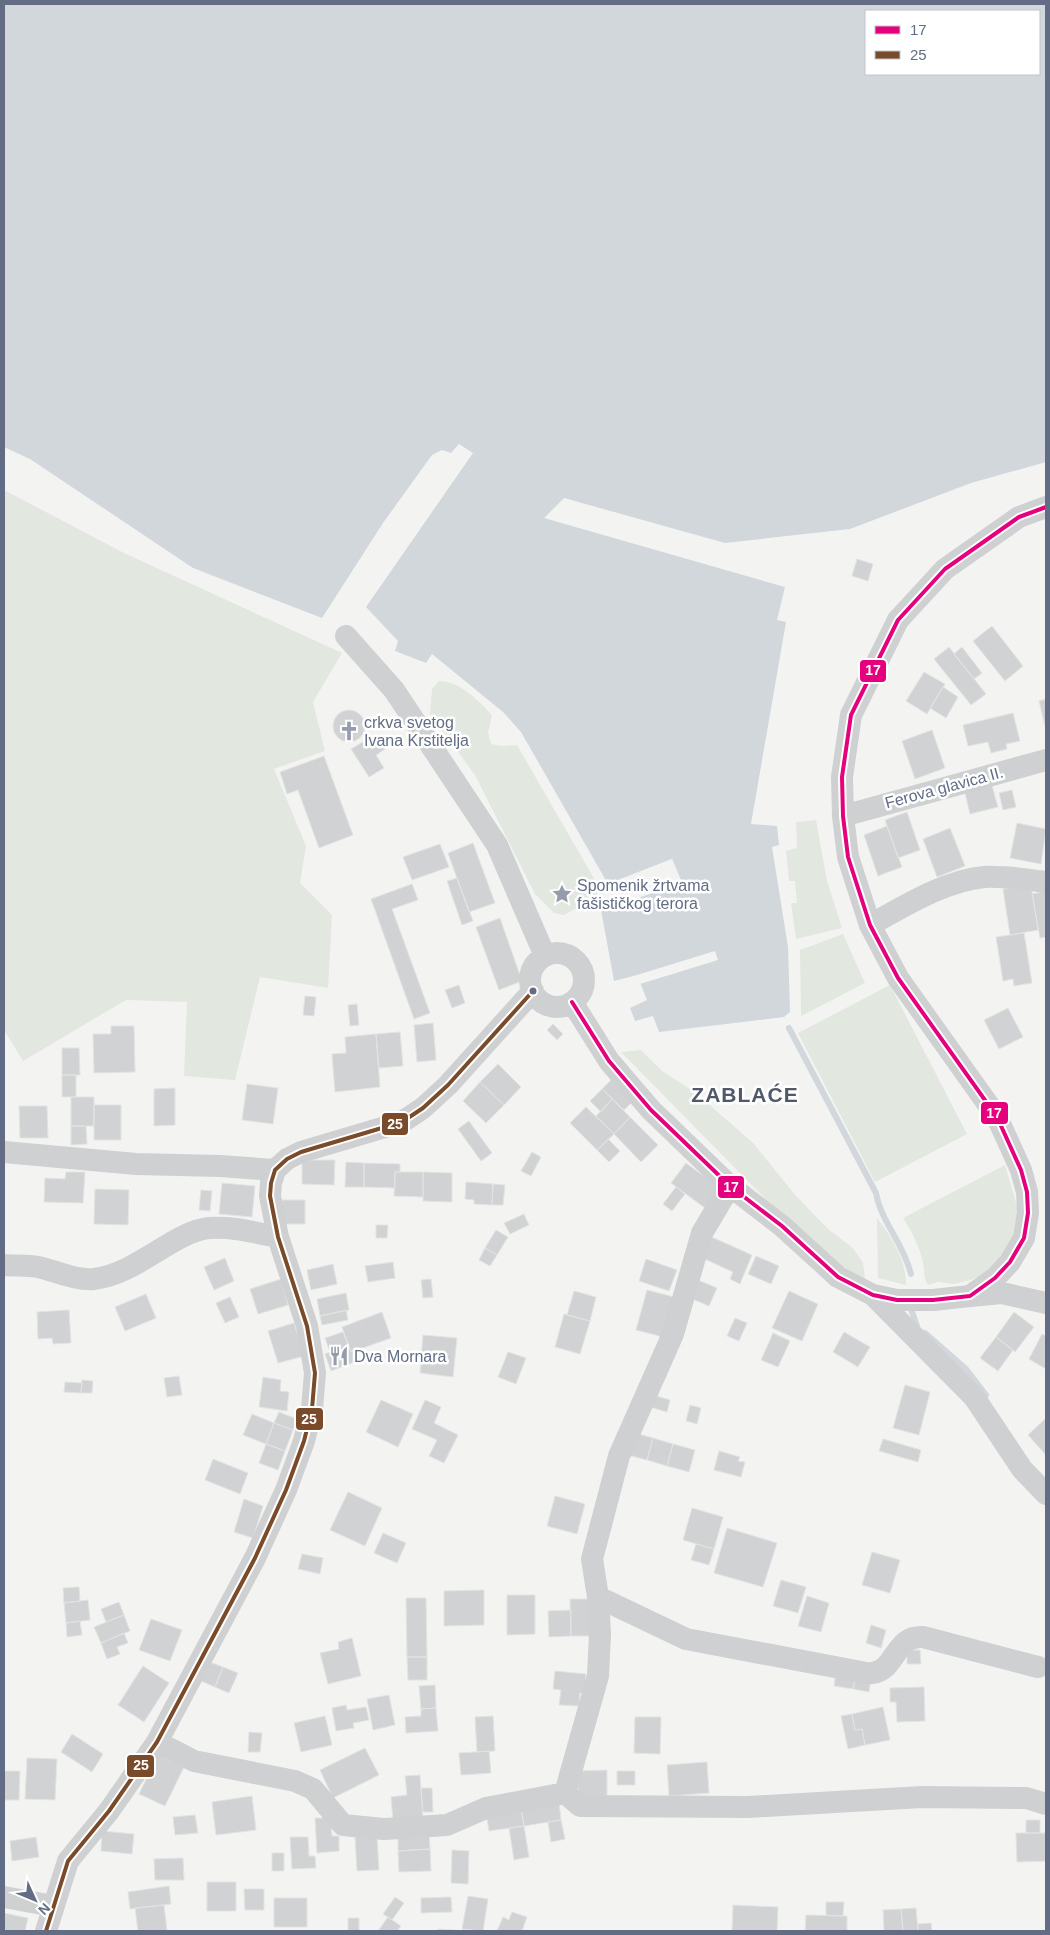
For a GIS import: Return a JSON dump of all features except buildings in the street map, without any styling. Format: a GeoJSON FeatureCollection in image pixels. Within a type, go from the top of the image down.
{"type":"FeatureCollection","features":[{"type":"Feature","properties":{"kind":"street"},"geometry":{"type":"LineString","coordinates":[[970,1296],[995,1278],[1010,1262],[1024,1238],[1028,1213],[1027,1192],[1022,1170],[1006,1133],[993,1111],[898,978],[870,925],[848,856],[843,816],[842,777],[851,715],[898,620],[945,569],[1020,517],[1046,507]]}},
{"type":"Feature","properties":{"kind":"street"},"geometry":{"type":"LineString","coordinates":[[346,636],[394,690],[497,845],[545,956]]}},
{"type":"Feature","properties":{"kind":"street","name":"Ferova glavica II."},"geometry":{"type":"LineString","coordinates":[[843,816],[1046,760]]}},
{"type":"Feature","properties":{"kind":"street"},"geometry":{"type":"LineString","coordinates":[[870,925],[922,897],[956,883],[984,877],[1046,882]]}},
{"type":"Feature","properties":{"kind":"street"},"geometry":{"type":"LineString","coordinates":[[561,952],[577,960],[582,967],[584,984],[582,992],[572,1002],[561,1007],[544,1004],[533,991],[530,983],[533,967],[545,956],[561,952]]}},
{"type":"Feature","properties":{"kind":"street"},"geometry":{"type":"LineString","coordinates":[[46,1931],[68,1861],[109,1811],[157,1742],[266,1535],[286,1490],[312,1409],[315,1373],[307,1326],[278,1237],[270,1196],[275,1170],[287,1159],[301,1152],[402,1122],[416,1113],[448,1085],[533,991]]}},
{"type":"Feature","properties":{"kind":"street"},"geometry":{"type":"LineString","coordinates":[[572,1002],[608,1061],[651,1110],[730,1186],[782,1226],[838,1278],[873,1295],[897,1300],[933,1300],[1002,1294],[1046,1303]]}},
{"type":"Feature","properties":{"kind":"street"},"geometry":{"type":"LineString","coordinates":[[4,1152],[136,1164],[220,1166],[275,1170]]}},
{"type":"Feature","properties":{"kind":"street"},"geometry":{"type":"LineString","coordinates":[[565,1793],[598,1676],[600,1634],[598,1597],[592,1559],[619,1456],[673,1334],[702,1233],[730,1186]]}},
{"type":"Feature","properties":{"kind":"street"},"geometry":{"type":"LineString","coordinates":[[4,1265],[38,1267],[78,1279],[93,1280],[110,1276],[139,1263],[187,1236],[208,1228],[224,1228],[278,1237]]}},
{"type":"Feature","properties":{"kind":"street"},"geometry":{"type":"LineString","coordinates":[[873,1295],[974,1397],[1022,1469],[1046,1494]]}},
{"type":"Feature","properties":{"kind":"street"},"geometry":{"type":"LineString","coordinates":[[598,1597],[686,1639],[856,1671],[872,1673],[881,1670],[904,1641],[912,1636],[923,1636],[1038,1667]]}},
{"type":"Feature","properties":{"kind":"street"},"geometry":{"type":"LineString","coordinates":[[157,1742],[194,1761],[295,1781],[313,1789],[343,1826],[384,1829],[447,1824],[486,1808],[565,1793]]}},
{"type":"Feature","properties":{"kind":"street"},"geometry":{"type":"LineString","coordinates":[[565,1793],[580,1806],[748,1807],[922,1797],[1026,1798],[1046,1804]]}},
{"type":"Feature","properties":{"kind":"street"},"geometry":{"type":"LineString","coordinates":[[4,1897],[53,1906]]}},
{"type":"Feature","properties":{"kind":"shaded area"},"geometry":{"type":"Polygon","coordinates":[[[4,4],[1046,4],[1046,462],[971,483],[850,529],[725,543],[564,498],[544,518],[785,587],[777,620],[786,622],[751,824],[777,826],[779,845],[772,847],[788,947],[790,1012],[784,1017],[659,1032],[653,1016],[635,1021],[630,1008],[647,1000],[637,975],[614,981],[601,910],[682,883],[672,859],[608,884],[521,732],[503,712],[432,654],[426,663],[395,651],[398,641],[366,607],[473,453],[459,444],[451,453],[442,450],[432,455],[383,523],[322,618],[193,568],[30,459],[4,447],[4,4]]]}},
{"type":"Feature","properties":{"kind":"shaded area"},"geometry":{"type":"Polygon","coordinates":[[[4,490],[124,553],[342,653],[313,702],[325,751],[274,769],[306,846],[300,883],[332,915],[328,988],[260,977],[235,1080],[184,1076],[187,1002],[126,1000],[23,1061],[4,1030],[4,490]]]}},
{"type":"Feature","properties":{"kind":"shaded area"},"geometry":{"type":"Polygon","coordinates":[[[439,681],[454,684],[461,688],[492,715],[488,733],[491,744],[501,746],[517,745],[600,889],[595,898],[564,915],[554,913],[535,894],[475,775],[430,714],[432,689],[439,681]]]}},
{"type":"Feature","properties":{"kind":"shaded area"},"geometry":{"type":"Polygon","coordinates":[[[816,820],[827,881],[842,928],[796,939],[791,903],[797,903],[795,881],[789,881],[786,851],[797,848],[796,822],[816,820]]]}},
{"type":"Feature","properties":{"kind":"shaded area"},"geometry":{"type":"Polygon","coordinates":[[[843,934],[865,983],[801,1016],[800,950],[843,934]]]}},
{"type":"Feature","properties":{"kind":"shaded area"},"geometry":{"type":"Polygon","coordinates":[[[890,985],[967,1134],[875,1182],[798,1033],[890,985]]]}},
{"type":"Feature","properties":{"kind":"shaded area"},"geometry":{"type":"Polygon","coordinates":[[[641,1050],[661,1070],[696,1093],[753,1143],[796,1196],[828,1229],[853,1248],[863,1263],[865,1278],[851,1274],[790,1224],[621,1052],[641,1050]]]}},
{"type":"Feature","properties":{"kind":"shaded area"},"geometry":{"type":"Polygon","coordinates":[[[1005,1165],[1019,1213],[1011,1246],[983,1274],[971,1280],[954,1284],[938,1282],[928,1285],[925,1280],[923,1262],[919,1250],[903,1218],[1005,1165]]]}},
{"type":"Feature","properties":{"kind":"shaded area"},"geometry":{"type":"Polygon","coordinates":[[[877,1218],[893,1241],[901,1258],[906,1285],[878,1278],[877,1218]]]}},
{"type":"Feature","properties":{"kind":"pier"},"geometry":{"type":"Polygon","coordinates":[[[672,859],[682,883],[620,904],[618,901],[679,881],[671,862],[609,886],[608,884],[672,859]]]}},
{"type":"Feature","properties":{"kind":"pier"},"geometry":{"type":"Polygon","coordinates":[[[715,951],[718,960],[640,984],[637,975],[715,951]]]}},
{"type":"Feature","properties":{"kind":"waterway"},"geometry":{"type":"LineString","coordinates":[[789,1028],[876,1193],[882,1213],[903,1252],[911,1274]]}},
{"type":"Feature","properties":{"kind":"waterway"},"geometry":{"type":"LineString","coordinates":[[910,1306],[917,1326]]}},
{"type":"Feature","properties":{"kind":"waterway"},"geometry":{"type":"LineString","coordinates":[[925,1333],[966,1369],[986,1395]]}},
{"type":"Feature","properties":{"kind":"transit line","name":"17"},"geometry":{"type":"LineString","coordinates":[[572,1002],[609,1061],[651,1110],[730,1186],[782,1226],[838,1277],[873,1295],[897,1300],[933,1300],[970,1296],[995,1278],[1010,1262],[1024,1238],[1028,1213],[1027,1192],[1021,1170],[997,1117],[898,978],[870,925],[848,857],[843,816],[842,777],[851,715],[898,620],[945,569],[1019,517],[1046,507]]}},
{"type":"Feature","properties":{"kind":"transit line","name":"25"},"geometry":{"type":"LineString","coordinates":[[46,1931],[68,1861],[109,1811],[157,1742],[255,1558],[286,1490],[304,1441],[312,1409],[315,1373],[307,1326],[278,1237],[270,1196],[275,1170],[287,1159],[301,1152],[402,1122],[423,1108],[448,1085],[533,991]]}},
{"type":"Feature","properties":{"kind":"place","name":"crkva svetog Ivana Krstitelja"},"geometry":{"type":"Point","coordinates":[349,731]}},
{"type":"Feature","properties":{"kind":"place","name":"Spomenik žrtvama fašističkog terora"},"geometry":{"type":"Point","coordinates":[562,894]}},
{"type":"Feature","properties":{"kind":"place","name":"Dva Mornara"},"geometry":{"type":"Point","coordinates":[339,1356]}},
{"type":"Feature","properties":{"kind":"district","name":"ZABLAĆE"},"geometry":{"type":"Point","coordinates":[745,1095]}}]}
